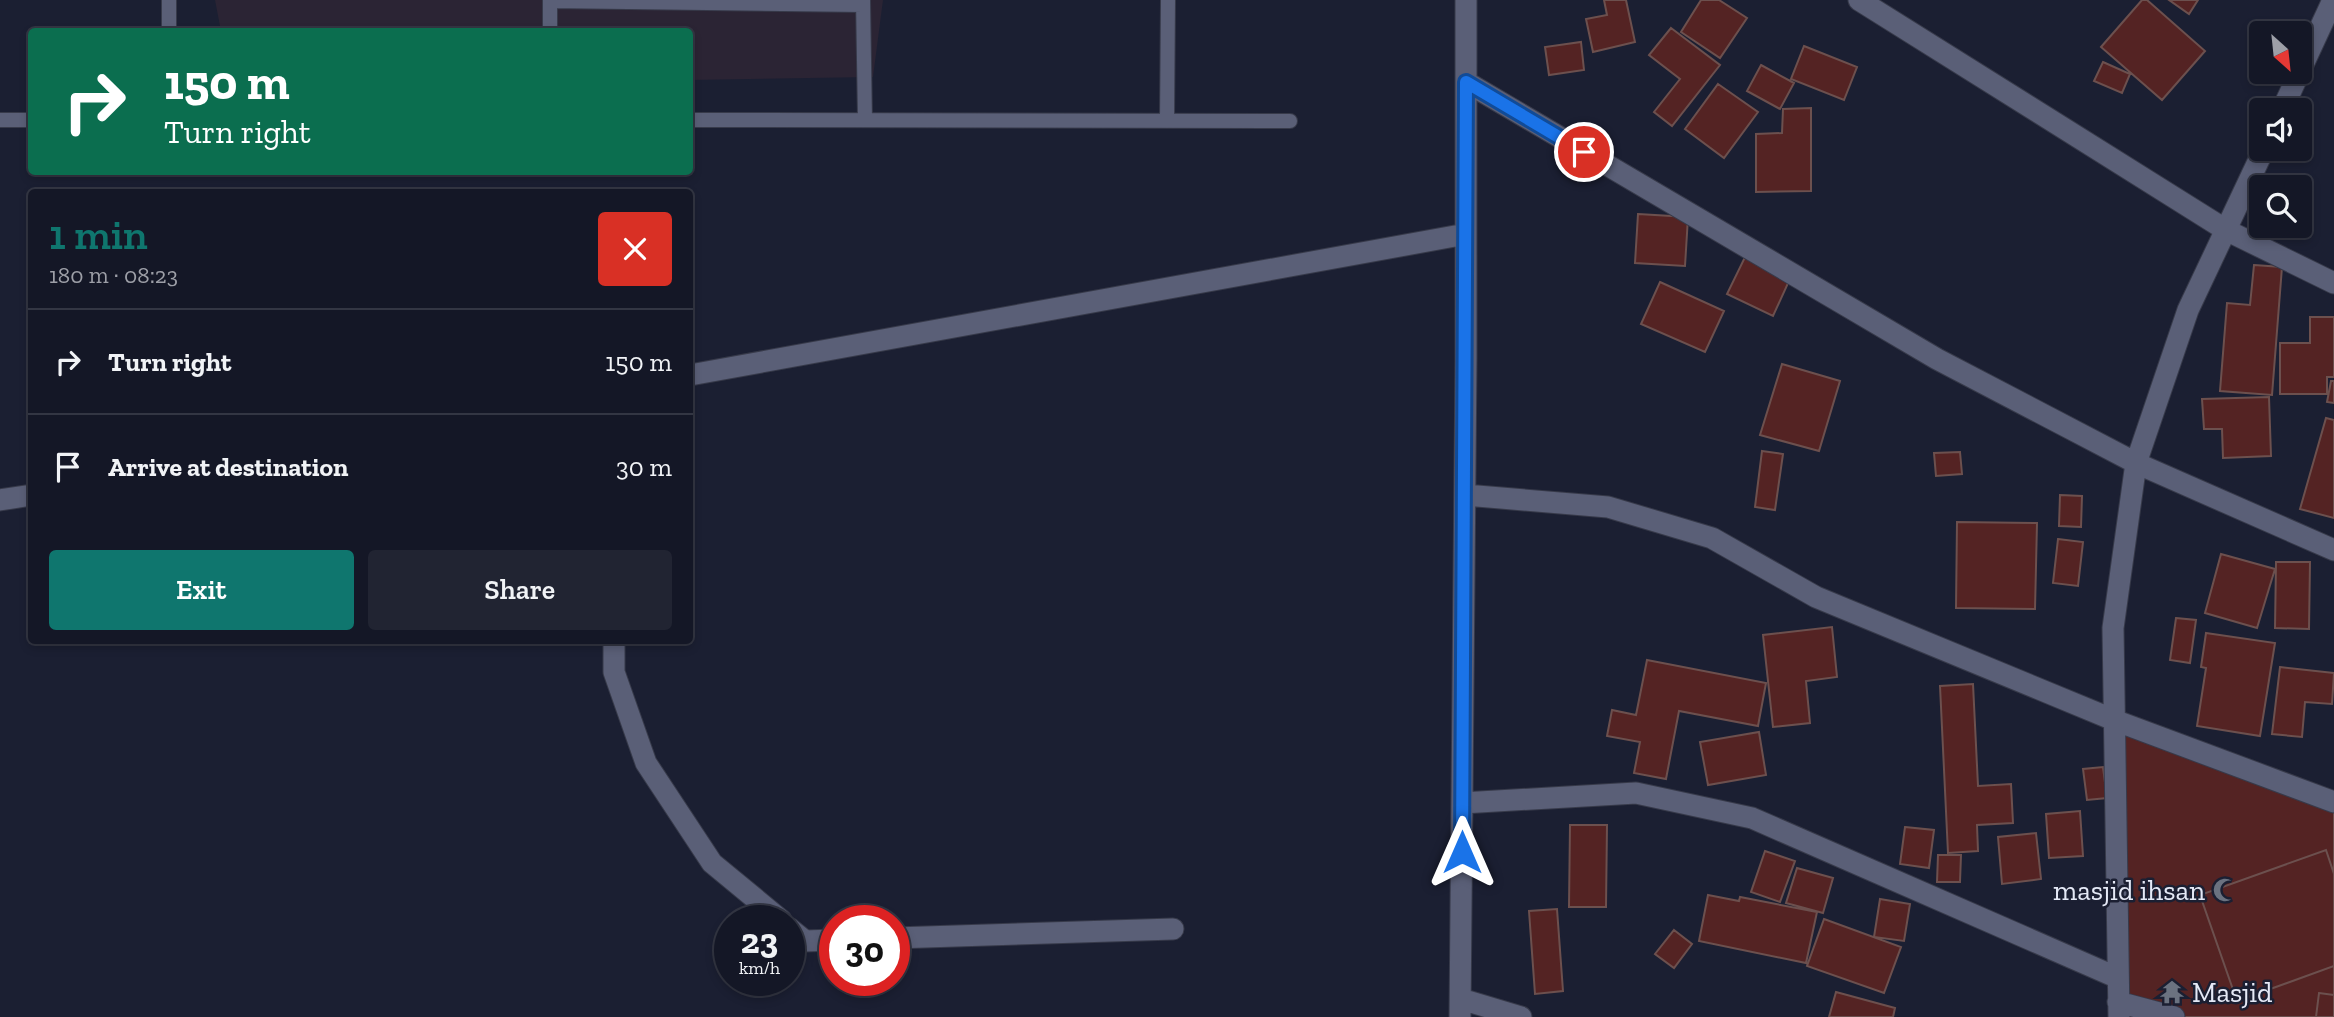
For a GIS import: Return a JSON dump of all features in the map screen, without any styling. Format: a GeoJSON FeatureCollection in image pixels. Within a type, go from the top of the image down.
{"type":"FeatureCollection","features":[{"type":"Feature","properties":{"kind":"street"},"geometry":{"type":"LineString","coordinates":[[1466,0],[1460,1008],[1521,1017]]}},
{"type":"Feature","properties":{"kind":"street"},"geometry":{"type":"LineString","coordinates":[[1859,0],[2226,230],[2334,283]]}},
{"type":"Feature","properties":{"kind":"street"},"geometry":{"type":"LineString","coordinates":[[2288,98],[2333,0]]}},
{"type":"Feature","properties":{"kind":"street"},"geometry":{"type":"LineString","coordinates":[[1466,82],[1937,359],[2136,463],[2334,550]]}},
{"type":"Feature","properties":{"kind":"street"},"geometry":{"type":"LineString","coordinates":[[2174,1017],[2119,1009],[2113,628],[2136,463],[2188,310],[2258,161]]}},
{"type":"Feature","properties":{"kind":"street"},"geometry":{"type":"LineString","coordinates":[[693,374],[1466,234]]}},
{"type":"Feature","properties":{"kind":"street"},"geometry":{"type":"LineString","coordinates":[[1465,495],[1608,506],[1712,538],[1815,597],[2113,720],[2334,802]]}},
{"type":"Feature","properties":{"kind":"street"},"geometry":{"type":"LineString","coordinates":[[0,500],[28,496]]}},
{"type":"Feature","properties":{"kind":"street"},"geometry":{"type":"LineString","coordinates":[[614,644],[614,672],[646,763],[712,863],[763,905]]}},
{"type":"Feature","properties":{"kind":"street"},"geometry":{"type":"LineString","coordinates":[[1462,803],[1636,793],[1752,818],[2118,978]]}},
{"type":"Feature","properties":{"kind":"street"},"geometry":{"type":"LineString","coordinates":[[910,937],[1173,929]]}},
{"type":"Feature","properties":{"kind":"lane"},"geometry":{"type":"LineString","coordinates":[[169,0],[169,28]]}},
{"type":"Feature","properties":{"kind":"lane"},"geometry":{"type":"LineString","coordinates":[[1167,121],[1168,0]]}},
{"type":"Feature","properties":{"kind":"lane"},"geometry":{"type":"LineString","coordinates":[[550,28],[551,1],[863,3],[865,120]]}},
{"type":"Feature","properties":{"kind":"lane"},"geometry":{"type":"LineString","coordinates":[[0,120],[28,120]]}},
{"type":"Feature","properties":{"kind":"lane"},"geometry":{"type":"LineString","coordinates":[[693,120],[1290,121]]}},
{"type":"Feature","properties":{"kind":"shaded area"},"geometry":{"type":"Polygon","coordinates":[[[215,0],[883,0],[873,77],[693,80],[693,28],[220,28],[215,0]]]}},
{"type":"Feature","properties":{"kind":"building"},"geometry":{"type":"Polygon","coordinates":[[[1604,0],[1626,0],[1635,42],[1593,52],[1586,19],[1607,15],[1604,0]]]}},
{"type":"Feature","properties":{"kind":"building"},"geometry":{"type":"Polygon","coordinates":[[[1701,0],[1719,0],[1747,18],[1720,58],[1681,32],[1701,0]]]}},
{"type":"Feature","properties":{"kind":"building"},"geometry":{"type":"Polygon","coordinates":[[[2142,0],[2147,0],[2205,51],[2162,100],[2101,47],[2142,0]]]}},
{"type":"Feature","properties":{"kind":"building"},"geometry":{"type":"Polygon","coordinates":[[[2169,0],[2198,0],[2189,14],[2169,0]]]}},
{"type":"Feature","properties":{"kind":"building"},"geometry":{"type":"Polygon","coordinates":[[[1671,28],[1720,65],[1672,126],[1654,112],[1680,79],[1649,55],[1671,28]]]}},
{"type":"Feature","properties":{"kind":"building"},"geometry":{"type":"Polygon","coordinates":[[[1581,42],[1584,70],[1549,75],[1545,47],[1581,42]]]}},
{"type":"Feature","properties":{"kind":"building"},"geometry":{"type":"Polygon","coordinates":[[[1804,46],[1857,67],[1844,100],[1791,79],[1804,46]]]}},
{"type":"Feature","properties":{"kind":"building"},"geometry":{"type":"Polygon","coordinates":[[[2103,62],[2130,74],[2122,93],[2094,81],[2103,62]]]}},
{"type":"Feature","properties":{"kind":"building"},"geometry":{"type":"Polygon","coordinates":[[[1761,65],[1794,83],[1780,109],[1747,91],[1761,65]]]}},
{"type":"Feature","properties":{"kind":"building"},"geometry":{"type":"Polygon","coordinates":[[[1718,84],[1758,112],[1724,158],[1685,129],[1718,84]]]}},
{"type":"Feature","properties":{"kind":"building"},"geometry":{"type":"Polygon","coordinates":[[[1811,108],[1811,191],[1756,192],[1756,134],[1782,133],[1783,109],[1811,108]]]}},
{"type":"Feature","properties":{"kind":"building"},"geometry":{"type":"Polygon","coordinates":[[[1638,214],[1688,217],[1685,266],[1635,263],[1638,214]]]}},
{"type":"Feature","properties":{"kind":"building"},"geometry":{"type":"Polygon","coordinates":[[[1749,249],[1794,270],[1773,316],[1727,294],[1749,249]]]}},
{"type":"Feature","properties":{"kind":"building"},"geometry":{"type":"Polygon","coordinates":[[[2254,265],[2282,267],[2272,395],[2220,391],[2227,303],[2250,305],[2254,265]]]}},
{"type":"Feature","properties":{"kind":"building"},"geometry":{"type":"Polygon","coordinates":[[[1660,282],[1724,311],[1705,352],[1641,324],[1660,282]]]}},
{"type":"Feature","properties":{"kind":"building"},"geometry":{"type":"Polygon","coordinates":[[[2310,317],[2334,317],[2334,377],[2327,377],[2327,394],[2280,394],[2280,343],[2310,343],[2310,317]]]}},
{"type":"Feature","properties":{"kind":"building"},"geometry":{"type":"Polygon","coordinates":[[[1782,364],[1840,381],[1819,451],[1760,435],[1782,364]]]}},
{"type":"Feature","properties":{"kind":"building"},"geometry":{"type":"Polygon","coordinates":[[[2331,381],[2334,381],[2334,403],[2327,402],[2331,381]]]}},
{"type":"Feature","properties":{"kind":"building"},"geometry":{"type":"Polygon","coordinates":[[[2269,397],[2271,456],[2223,458],[2222,429],[2204,429],[2202,399],[2269,397]]]}},
{"type":"Feature","properties":{"kind":"building"},"geometry":{"type":"Polygon","coordinates":[[[2326,418],[2334,420],[2334,518],[2300,509],[2326,418]]]}},
{"type":"Feature","properties":{"kind":"building"},"geometry":{"type":"Polygon","coordinates":[[[1762,451],[1783,454],[1775,510],[1755,507],[1762,451]]]}},
{"type":"Feature","properties":{"kind":"building"},"geometry":{"type":"Polygon","coordinates":[[[1960,452],[1962,474],[1936,476],[1934,453],[1960,452]]]}},
{"type":"Feature","properties":{"kind":"building"},"geometry":{"type":"Polygon","coordinates":[[[2060,495],[2082,496],[2081,527],[2059,526],[2060,495]]]}},
{"type":"Feature","properties":{"kind":"building"},"geometry":{"type":"Polygon","coordinates":[[[1957,522],[2037,523],[2035,609],[1956,608],[1957,522]]]}},
{"type":"Feature","properties":{"kind":"building"},"geometry":{"type":"Polygon","coordinates":[[[2058,539],[2083,542],[2078,586],[2053,583],[2058,539]]]}},
{"type":"Feature","properties":{"kind":"building"},"geometry":{"type":"Polygon","coordinates":[[[2221,554],[2275,569],[2257,628],[2205,613],[2221,554]]]}},
{"type":"Feature","properties":{"kind":"building"},"geometry":{"type":"Polygon","coordinates":[[[2276,562],[2310,562],[2309,629],[2275,628],[2276,562]]]}},
{"type":"Feature","properties":{"kind":"building"},"geometry":{"type":"Polygon","coordinates":[[[2176,618],[2196,620],[2190,663],[2170,660],[2176,618]]]}},
{"type":"Feature","properties":{"kind":"building"},"geometry":{"type":"Polygon","coordinates":[[[1832,627],[1837,677],[1806,681],[1810,723],[1773,727],[1763,635],[1832,627]]]}},
{"type":"Feature","properties":{"kind":"building"},"geometry":{"type":"Polygon","coordinates":[[[2206,633],[2275,643],[2260,736],[2197,726],[2206,668],[2201,667],[2206,633]]]}},
{"type":"Feature","properties":{"kind":"building"},"geometry":{"type":"Polygon","coordinates":[[[1647,660],[1766,683],[1758,726],[1679,711],[1666,779],[1634,773],[1640,742],[1607,736],[1612,710],[1636,715],[1647,660]]]}},
{"type":"Feature","properties":{"kind":"building"},"geometry":{"type":"Polygon","coordinates":[[[2280,667],[2334,673],[2332,704],[2305,702],[2302,737],[2272,734],[2280,667]]]}},
{"type":"Feature","properties":{"kind":"building"},"geometry":{"type":"Polygon","coordinates":[[[1973,684],[1978,786],[2011,784],[2013,823],[1977,825],[1978,851],[1948,853],[1940,686],[1973,684]]]}},
{"type":"Feature","properties":{"kind":"building","name":"masjid ihsan"},"geometry":{"type":"Polygon","coordinates":[[[2114,720],[2334,802],[2334,1017],[2174,1017],[2118,1002],[2114,720]]]}},
{"type":"Feature","properties":{"kind":"building"},"geometry":{"type":"Polygon","coordinates":[[[1759,732],[1766,775],[1708,785],[1700,742],[1759,732]]]}},
{"type":"Feature","properties":{"kind":"building"},"geometry":{"type":"Polygon","coordinates":[[[2103,767],[2107,798],[2087,800],[2083,769],[2103,767]]]}},
{"type":"Feature","properties":{"kind":"building"},"geometry":{"type":"Polygon","coordinates":[[[2080,811],[2083,856],[2049,858],[2046,814],[2080,811]]]}},
{"type":"Feature","properties":{"kind":"building"},"geometry":{"type":"Polygon","coordinates":[[[1570,825],[1607,825],[1606,907],[1569,907],[1570,825]]]}},
{"type":"Feature","properties":{"kind":"building"},"geometry":{"type":"Polygon","coordinates":[[[1905,827],[1934,830],[1929,868],[1900,864],[1905,827]]]}},
{"type":"Feature","properties":{"kind":"building"},"geometry":{"type":"Polygon","coordinates":[[[2036,833],[2041,879],[2002,884],[1998,837],[2036,833]]]}},
{"type":"Feature","properties":{"kind":"building"},"geometry":{"type":"Polygon","coordinates":[[[2326,850],[2334,874],[2334,966],[2237,1001],[2200,895],[2326,850]]]}},
{"type":"Feature","properties":{"kind":"building"},"geometry":{"type":"Polygon","coordinates":[[[1765,851],[1795,861],[1780,902],[1751,892],[1765,851]]]}},
{"type":"Feature","properties":{"kind":"building"},"geometry":{"type":"Polygon","coordinates":[[[1938,855],[1961,855],[1960,882],[1937,882],[1938,855]]]}},
{"type":"Feature","properties":{"kind":"building"},"geometry":{"type":"Polygon","coordinates":[[[1797,868],[1833,878],[1823,913],[1786,903],[1797,868]]]}},
{"type":"Feature","properties":{"kind":"building"},"geometry":{"type":"Polygon","coordinates":[[[1708,895],[1739,901],[1740,897],[1817,912],[1806,963],[1699,941],[1708,895]]]}},
{"type":"Feature","properties":{"kind":"building"},"geometry":{"type":"Polygon","coordinates":[[[1880,899],[1910,904],[1904,941],[1874,937],[1880,899]]]}},
{"type":"Feature","properties":{"kind":"building"},"geometry":{"type":"Polygon","coordinates":[[[1557,909],[1563,991],[1535,994],[1529,911],[1557,909]]]}},
{"type":"Feature","properties":{"kind":"building"},"geometry":{"type":"Polygon","coordinates":[[[1824,919],[1901,947],[1884,993],[1807,966],[1824,919]]]}},
{"type":"Feature","properties":{"kind":"building"},"geometry":{"type":"Polygon","coordinates":[[[1674,930],[1692,944],[1674,968],[1655,954],[1674,930]]]}},
{"type":"Feature","properties":{"kind":"building"},"geometry":{"type":"Polygon","coordinates":[[[1836,992],[1895,1008],[1893,1017],[1829,1017],[1836,992]]]}},
{"type":"Feature","properties":{"kind":"building"},"geometry":{"type":"Polygon","coordinates":[[[2319,993],[2334,995],[2334,1017],[2316,1017],[2319,993]]]}},
{"type":"Feature","properties":{"kind":"place","name":"masjid ihsan"},"geometry":{"type":"Point","coordinates":[2225,890]}},
{"type":"Feature","properties":{"kind":"place","name":"Masjid"},"geometry":{"type":"Point","coordinates":[2172,992]}},
{"type":"Feature","properties":{"kind":"route"},"geometry":{"type":"LineString","coordinates":[[1462,852],[1466,82],[1584,152]]}}]}
